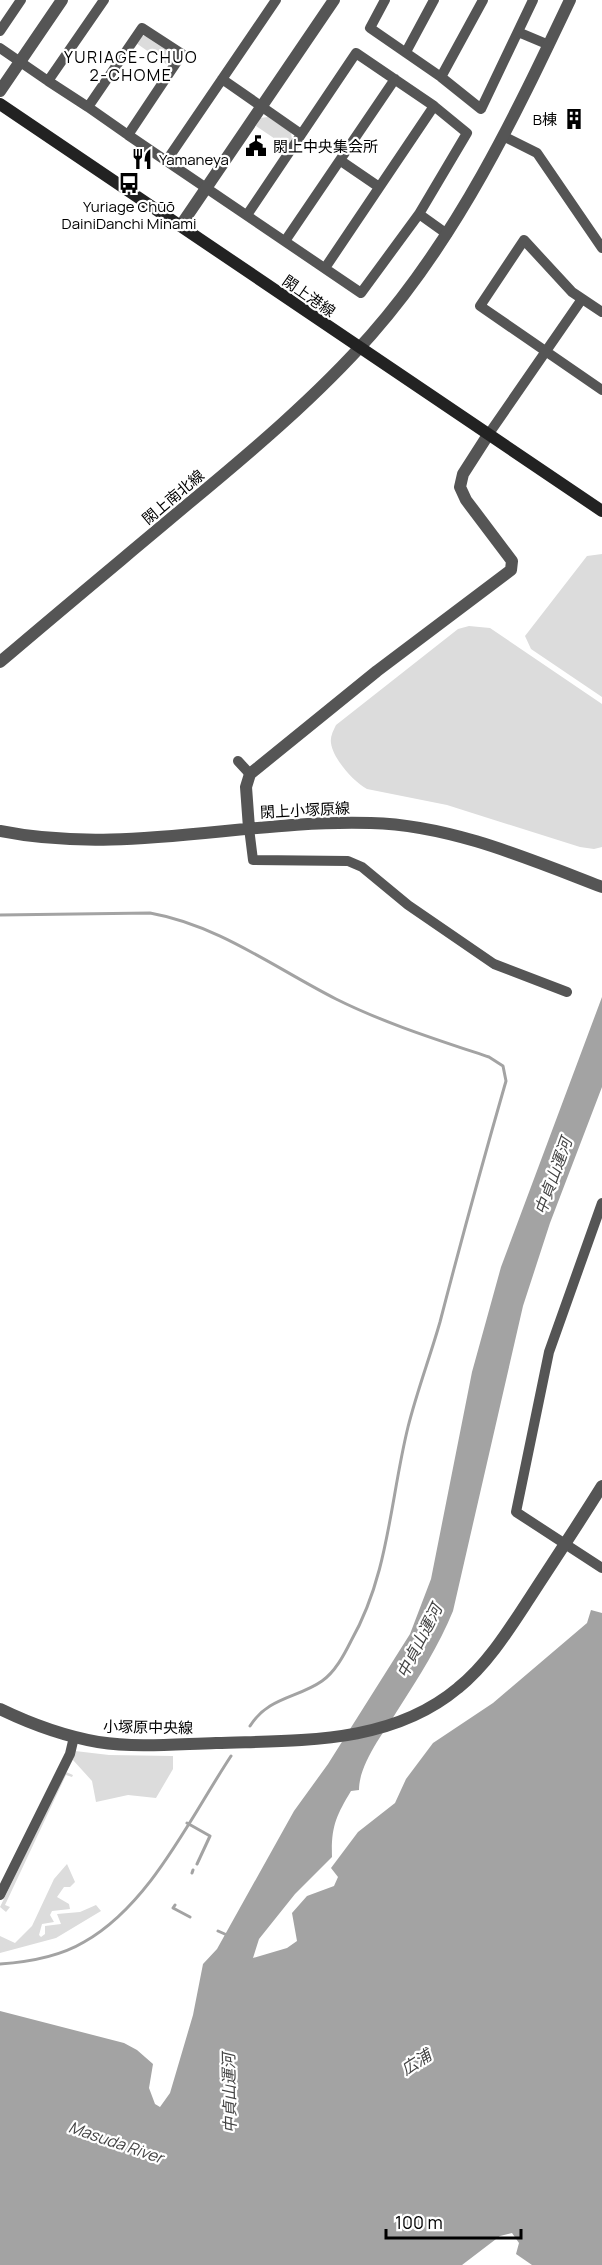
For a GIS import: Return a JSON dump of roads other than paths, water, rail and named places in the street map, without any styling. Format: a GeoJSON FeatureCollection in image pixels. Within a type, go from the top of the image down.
{"type":"FeatureCollection","features":[{"type":"Feature","properties":{"kind":"main road","name":"閖上港線"},"geometry":{"type":"LineString","coordinates":[[0,104],[602,511]]}},
{"type":"Feature","properties":{"kind":"street"},"geometry":{"type":"LineString","coordinates":[[0,31],[21,0]]}},
{"type":"Feature","properties":{"kind":"street"},"geometry":{"type":"LineString","coordinates":[[0,90],[62,0]]}},
{"type":"Feature","properties":{"kind":"street"},"geometry":{"type":"LineString","coordinates":[[48,81],[103,0]]}},
{"type":"Feature","properties":{"kind":"street"},"geometry":{"type":"LineString","coordinates":[[167,160],[276,0]]}},
{"type":"Feature","properties":{"kind":"street"},"geometry":{"type":"LineString","coordinates":[[385,0],[370,28],[441,77],[481,109],[533,0]]}},
{"type":"Feature","properties":{"kind":"street"},"geometry":{"type":"LineString","coordinates":[[406,52],[434,0]]}},
{"type":"Feature","properties":{"kind":"street"},"geometry":{"type":"LineString","coordinates":[[441,77],[483,0]]}},
{"type":"Feature","properties":{"kind":"street","name":"閖上南北線"},"geometry":{"type":"LineString","coordinates":[[0,662],[276,431],[358,348],[447,234],[505,137],[570,0]]}},
{"type":"Feature","properties":{"kind":"street"},"geometry":{"type":"LineString","coordinates":[[181,225],[332,1]]}},
{"type":"Feature","properties":{"kind":"street"},"geometry":{"type":"LineString","coordinates":[[88,107],[142,28],[182,54],[128,135]]}},
{"type":"Feature","properties":{"kind":"street"},"geometry":{"type":"LineString","coordinates":[[518,32],[549,45]]}},
{"type":"Feature","properties":{"kind":"street"},"geometry":{"type":"LineString","coordinates":[[0,48],[361,293],[419,214],[467,133],[434,105],[356,53],[247,215]]}},
{"type":"Feature","properties":{"kind":"street"},"geometry":{"type":"LineString","coordinates":[[222,79],[301,134]]}},
{"type":"Feature","properties":{"kind":"street"},"geometry":{"type":"LineString","coordinates":[[285,241],[395,79]]}},
{"type":"Feature","properties":{"kind":"street"},"geometry":{"type":"LineString","coordinates":[[325,268],[434,105]]}},
{"type":"Feature","properties":{"kind":"street"},"geometry":{"type":"LineString","coordinates":[[505,137],[537,153],[602,248]]}},
{"type":"Feature","properties":{"kind":"street"},"geometry":{"type":"LineString","coordinates":[[341,161],[379,187]]}},
{"type":"Feature","properties":{"kind":"street"},"geometry":{"type":"LineString","coordinates":[[419,214],[447,234]]}},
{"type":"Feature","properties":{"kind":"street"},"geometry":{"type":"LineString","coordinates":[[602,312],[572,292],[524,240],[480,306],[602,390]]}},
{"type":"Feature","properties":{"kind":"street"},"geometry":{"type":"LineString","coordinates":[[567,992],[494,964],[408,905],[362,867],[348,861],[253,860],[246,787],[250,774],[377,672],[512,570],[512,561],[466,500],[460,487],[463,474],[582,299]]}},
{"type":"Feature","properties":{"kind":"street"},"geometry":{"type":"LineString","coordinates":[[238,761],[250,774]]}},
{"type":"Feature","properties":{"kind":"street","name":"閖上小塚原線"},"geometry":{"type":"LineString","coordinates":[[0,831],[45,837],[124,839],[323,822],[374,823],[421,828],[468,839],[602,887]]}},
{"type":"Feature","properties":{"kind":"street"},"geometry":{"type":"LineString","coordinates":[[602,1203],[549,1352],[516,1512],[602,1568]]}},
{"type":"Feature","properties":{"kind":"street"},"geometry":{"type":"LineString","coordinates":[[565,1544],[602,1486]]}},
{"type":"Feature","properties":{"kind":"street","name":"小塚原中央線"},"geometry":{"type":"LineString","coordinates":[[0,1709],[42,1728],[74,1737],[127,1744],[329,1738],[369,1731],[405,1720],[458,1688],[479,1668],[509,1629],[565,1544]]}},
{"type":"Feature","properties":{"kind":"street"},"geometry":{"type":"LineString","coordinates":[[0,1895],[70,1754],[74,1737]]}},
{"type":"Feature","properties":{"kind":"water"},"geometry":{"type":"Polygon","coordinates":[[[602,997],[602,1087],[550,1223],[523,1306],[453,1611],[428,1661],[368,1758],[363,1769],[359,1790],[351,1791],[342,1808],[332,1838],[332,1857],[295,1894],[259,1939],[253,1958],[287,1948],[297,1941],[292,1913],[307,1896],[334,1886],[338,1877],[331,1868],[358,1832],[395,1803],[406,1779],[433,1743],[493,1703],[587,1623],[591,1610],[602,1613],[602,2265],[532,2265],[516,2254],[519,2243],[512,2233],[500,2236],[462,2265],[0,2265],[0,2011],[124,2043],[137,2050],[153,2064],[149,2088],[155,2104],[160,2107],[170,2093],[193,2015],[203,1964],[217,1949],[294,1811],[328,1764],[410,1634],[431,1579],[472,1372],[501,1267],[602,997]]]}},
{"type":"Feature","properties":{"kind":"waterway"},"geometry":{"type":"LineString","coordinates":[[0,915],[150,913],[175,919],[223,937],[354,1008],[411,1031],[489,1057],[503,1066],[506,1081],[440,1322],[412,1414],[381,1563],[364,1616],[342,1657],[327,1677],[313,1687],[265,1709],[250,1726]]}},
{"type":"Feature","properties":{"kind":"waterway"},"geometry":{"type":"LineString","coordinates":[[0,1964],[54,1955],[84,1942],[108,1926],[149,1883],[231,1756]]}},
{"type":"Feature","properties":{"kind":"waterway"},"geometry":{"type":"LineString","coordinates":[[187,1823],[210,1836],[197,1864]]}},
{"type":"Feature","properties":{"kind":"waterway"},"geometry":{"type":"LineString","coordinates":[[175,1905],[173,1908],[190,1917]]}},
{"type":"Feature","properties":{"kind":"waterway"},"geometry":{"type":"LineString","coordinates":[[218,1931],[227,1935]]}},
{"type":"Feature","properties":{"kind":"place","name":"B棟"},"geometry":{"type":"Point","coordinates":[574,119]}},
{"type":"Feature","properties":{"kind":"place","name":"閖上中央集会所"},"geometry":{"type":"Point","coordinates":[256,146]}},
{"type":"Feature","properties":{"kind":"place","name":"Yamaneya"},"geometry":{"type":"Point","coordinates":[142,159]}},
{"type":"Feature","properties":{"kind":"place","name":"Yuriage Chūō DainiDanchi Minami"},"geometry":{"type":"Point","coordinates":[129,183]}},
{"type":"Feature","properties":{"kind":"district","name":"YURIAGE-CHUO 2-CHOME"},"geometry":{"type":"Point","coordinates":[131,66]}},
{"type":"Feature","properties":{"kind":"water label","name":"中貞山運河"},"geometry":{"type":"Point","coordinates":[553,1176]}},
{"type":"Feature","properties":{"kind":"water label","name":"中貞山運河"},"geometry":{"type":"Point","coordinates":[419,1641]}},
{"type":"Feature","properties":{"kind":"water label","name":"広浦"},"geometry":{"type":"Point","coordinates":[416,2062]}},
{"type":"Feature","properties":{"kind":"water label","name":"中貞山運河"},"geometry":{"type":"Point","coordinates":[229,2093]}},
{"type":"Feature","properties":{"kind":"water label","name":"Masuda River"},"geometry":{"type":"Point","coordinates":[116,2142]}}]}
